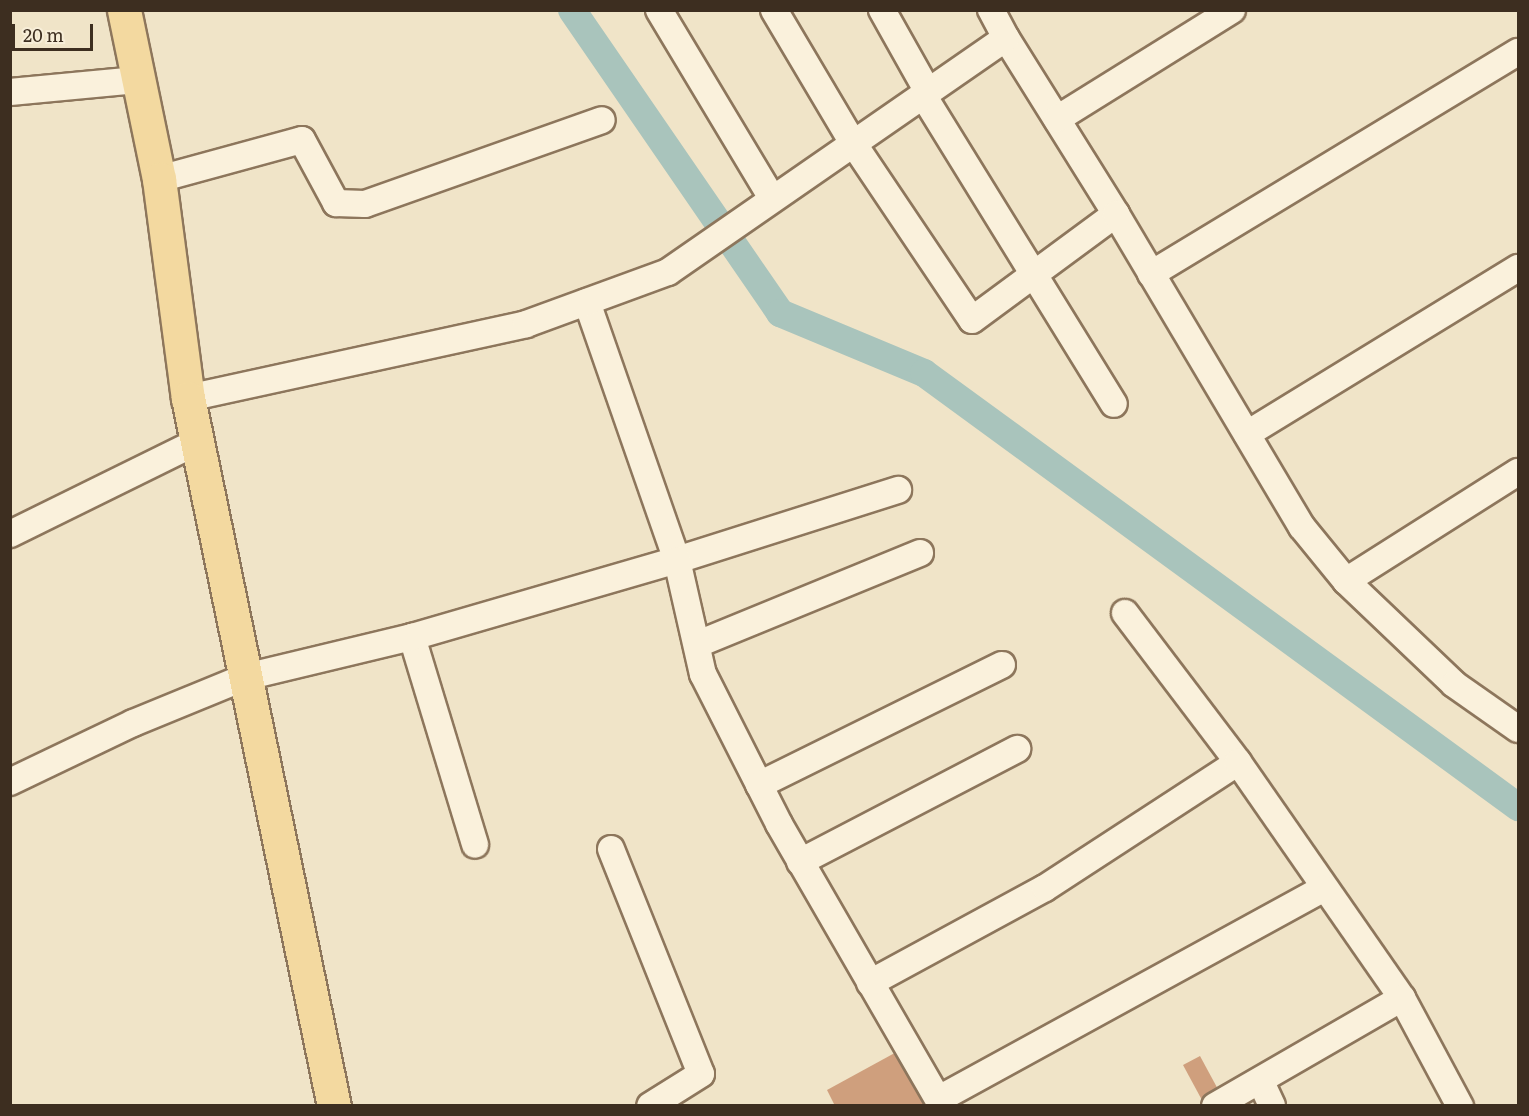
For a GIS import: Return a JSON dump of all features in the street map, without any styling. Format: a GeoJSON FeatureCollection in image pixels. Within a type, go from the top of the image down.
{"type":"FeatureCollection","features":[{"type":"Feature","properties":{"kind":"main road"},"geometry":{"type":"LineString","coordinates":[[124,10],[159,179],[188,398],[334,1106]]}},
{"type":"Feature","properties":{"kind":"street"},"geometry":{"type":"LineString","coordinates":[[659,10],[772,198]]}},
{"type":"Feature","properties":{"kind":"street"},"geometry":{"type":"LineString","coordinates":[[774,10],[853,143],[972,320],[1116,214]]}},
{"type":"Feature","properties":{"kind":"street"},"geometry":{"type":"LineString","coordinates":[[882,10],[925,93],[1114,404]]}},
{"type":"Feature","properties":{"kind":"street"},"geometry":{"type":"LineString","coordinates":[[991,10],[1006,38],[1116,214],[1302,527],[1346,581],[1454,684],[1518,729]]}},
{"type":"Feature","properties":{"kind":"street"},"geometry":{"type":"LineString","coordinates":[[1056,119],[1232,10]]}},
{"type":"Feature","properties":{"kind":"street"},"geometry":{"type":"LineString","coordinates":[[188,398],[526,324],[668,272],[1006,38]]}},
{"type":"Feature","properties":{"kind":"street"},"geometry":{"type":"LineString","coordinates":[[1151,274],[1518,52]]}},
{"type":"Feature","properties":{"kind":"street"},"geometry":{"type":"LineString","coordinates":[[10,92],[137,80]]}},
{"type":"Feature","properties":{"kind":"street"},"geometry":{"type":"LineString","coordinates":[[159,179],[302,140],[336,203],[365,204],[602,120]]}},
{"type":"Feature","properties":{"kind":"street"},"geometry":{"type":"LineString","coordinates":[[1247,434],[1518,268]]}},
{"type":"Feature","properties":{"kind":"street"},"geometry":{"type":"LineString","coordinates":[[587,302],[676,560],[698,644],[703,674],[800,862],[941,1102],[1323,889]]}},
{"type":"Feature","properties":{"kind":"street"},"geometry":{"type":"LineString","coordinates":[[10,534],[197,442]]}},
{"type":"Feature","properties":{"kind":"street"},"geometry":{"type":"LineString","coordinates":[[1346,581],[1518,472]]}},
{"type":"Feature","properties":{"kind":"street"},"geometry":{"type":"LineString","coordinates":[[10,782],[133,723],[245,677],[412,637],[676,560],[898,490]]}},
{"type":"Feature","properties":{"kind":"street"},"geometry":{"type":"LineString","coordinates":[[698,644],[920,553]]}},
{"type":"Feature","properties":{"kind":"street"},"geometry":{"type":"LineString","coordinates":[[1125,613],[1238,762],[1323,889],[1402,998],[1460,1106]]}},
{"type":"Feature","properties":{"kind":"street"},"geometry":{"type":"LineString","coordinates":[[412,637],[475,844]]}},
{"type":"Feature","properties":{"kind":"street"},"geometry":{"type":"LineString","coordinates":[[759,784],[1002,665]]}},
{"type":"Feature","properties":{"kind":"street"},"geometry":{"type":"LineString","coordinates":[[800,862],[1017,749]]}},
{"type":"Feature","properties":{"kind":"street"},"geometry":{"type":"LineString","coordinates":[[870,983],[1045,888],[1238,762]]}},
{"type":"Feature","properties":{"kind":"street"},"geometry":{"type":"LineString","coordinates":[[611,849],[701,1074],[650,1106]]}},
{"type":"Feature","properties":{"kind":"street"},"geometry":{"type":"LineString","coordinates":[[1215,1106],[1261,1082],[1402,998]]}},
{"type":"Feature","properties":{"kind":"street"},"geometry":{"type":"LineString","coordinates":[[1261,1082],[1272,1106]]}},
{"type":"Feature","properties":{"kind":"building"},"geometry":{"type":"Polygon","coordinates":[[[902,1049],[932,1106],[835,1106],[827,1090],[902,1049]]]}},
{"type":"Feature","properties":{"kind":"building"},"geometry":{"type":"Polygon","coordinates":[[[1200,1056],[1220,1093],[1203,1102],[1183,1065],[1200,1056]]]}},
{"type":"Feature","properties":{"kind":"waterway"},"geometry":{"type":"LineString","coordinates":[[572,10],[780,313],[924,373],[1518,807]]}}]}
